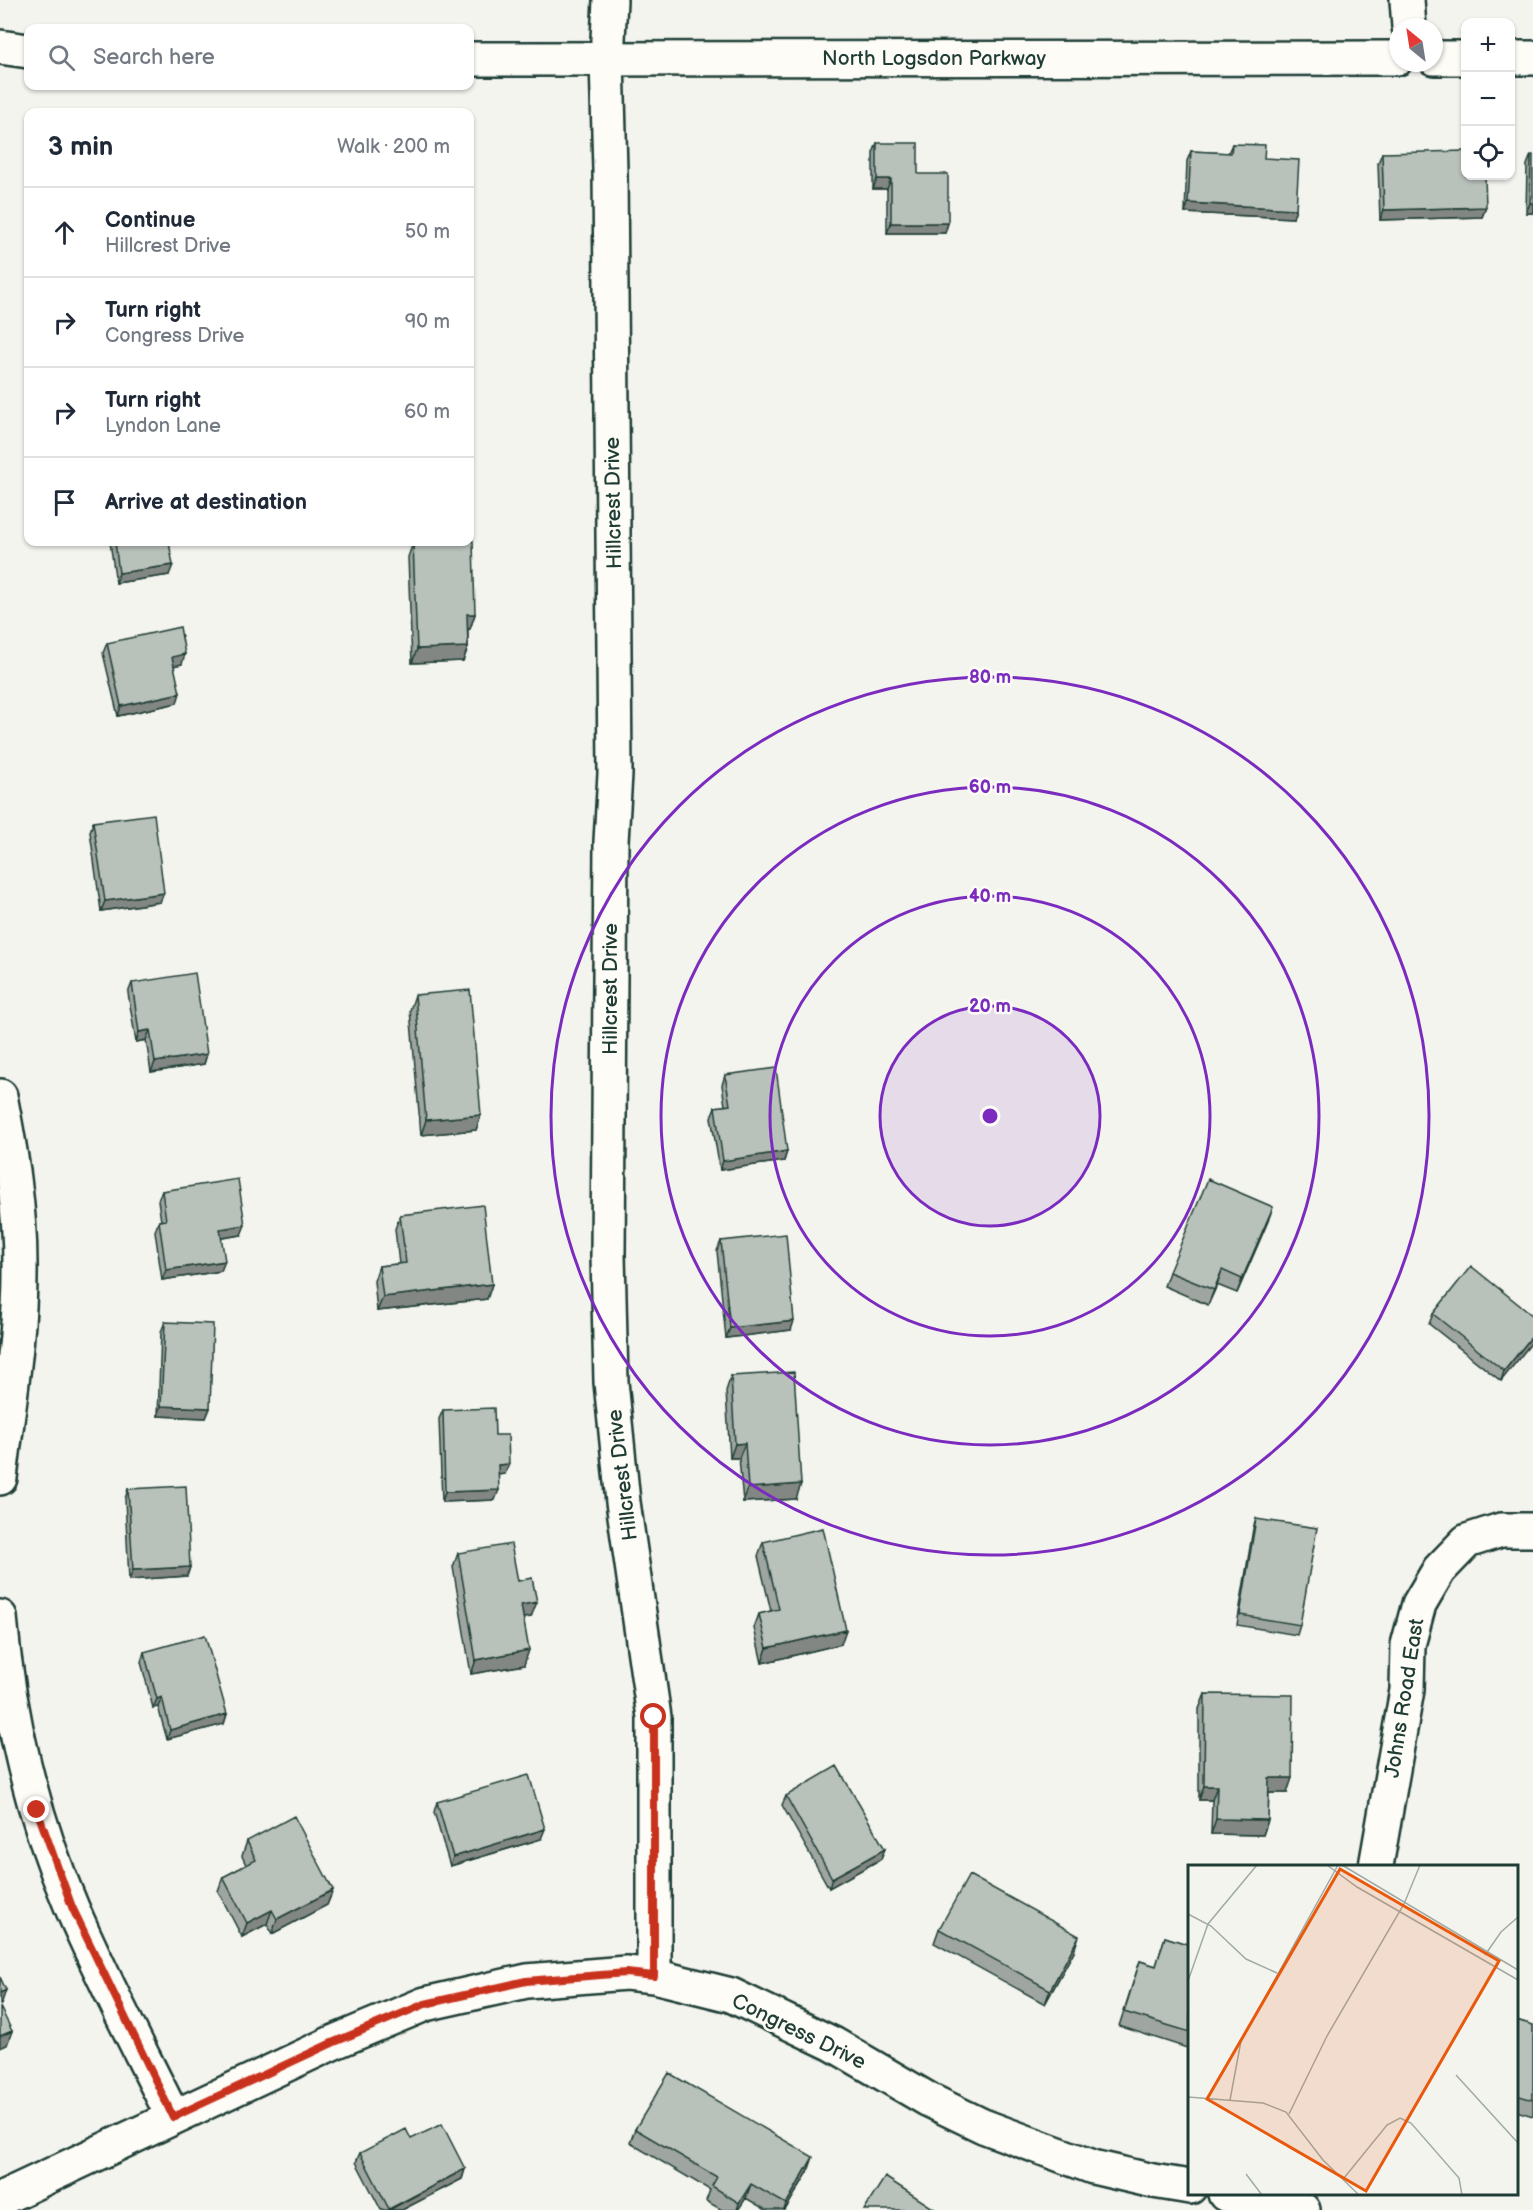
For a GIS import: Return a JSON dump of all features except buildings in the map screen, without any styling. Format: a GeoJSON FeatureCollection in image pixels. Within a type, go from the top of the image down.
{"type":"FeatureCollection","features":[{"type":"Feature","properties":{"kind":"street","name":"Hillcrest Drive"},"geometry":{"type":"LineString","coordinates":[[610,0],[607,59],[615,752],[611,841],[608,1255],[611,1382],[623,1502],[654,1717],[654,1976]]}},
{"type":"Feature","properties":{"kind":"street"},"geometry":{"type":"LineString","coordinates":[[1407,0],[1408,18]]}},
{"type":"Feature","properties":{"kind":"street"},"geometry":{"type":"LineString","coordinates":[[0,47],[24,50]]}},
{"type":"Feature","properties":{"kind":"street","name":"North Logsdon Parkway"},"geometry":{"type":"LineString","coordinates":[[474,59],[1389,58]]}},
{"type":"Feature","properties":{"kind":"street"},"geometry":{"type":"LineString","coordinates":[[1443,58],[1461,58]]}},
{"type":"Feature","properties":{"kind":"street"},"geometry":{"type":"LineString","coordinates":[[1515,58],[1533,58]]}},
{"type":"Feature","properties":{"kind":"street"},"geometry":{"type":"LineString","coordinates":[[0,1096],[11,1154],[20,1264],[18,1319],[0,1478]]}},
{"type":"Feature","properties":{"kind":"street","name":"Johns Road East"},"geometry":{"type":"LineString","coordinates":[[1376,1865],[1407,1690],[1408,1645],[1419,1604],[1439,1570],[1467,1541],[1501,1530],[1533,1530]]}},
{"type":"Feature","properties":{"kind":"street"},"geometry":{"type":"LineString","coordinates":[[0,1617],[10,1703],[37,1810],[72,1907],[173,2117]]}},
{"type":"Feature","properties":{"kind":"street","name":"Congress Drive"},"geometry":{"type":"LineString","coordinates":[[0,2199],[332,2043],[425,2004],[526,1981],[626,1973],[654,1976],[731,1995],[833,2044],[929,2100],[983,2126],[1094,2167],[1152,2181],[1188,2187]]}},
{"type":"Feature","properties":{"kind":"street"},"geometry":{"type":"LineString","coordinates":[[1234,2195],[1303,2210]]}},
{"type":"Feature","properties":{"kind":"street"},"geometry":{"type":"LineString","coordinates":[[1316,2210],[1317,2195]]}},
{"type":"Feature","properties":{"kind":"route"},"geometry":{"type":"LineString","coordinates":[[37,1810],[72,1907],[173,2117],[332,2043],[425,2004],[526,1981],[626,1973],[654,1976],[654,1717]]}}]}
